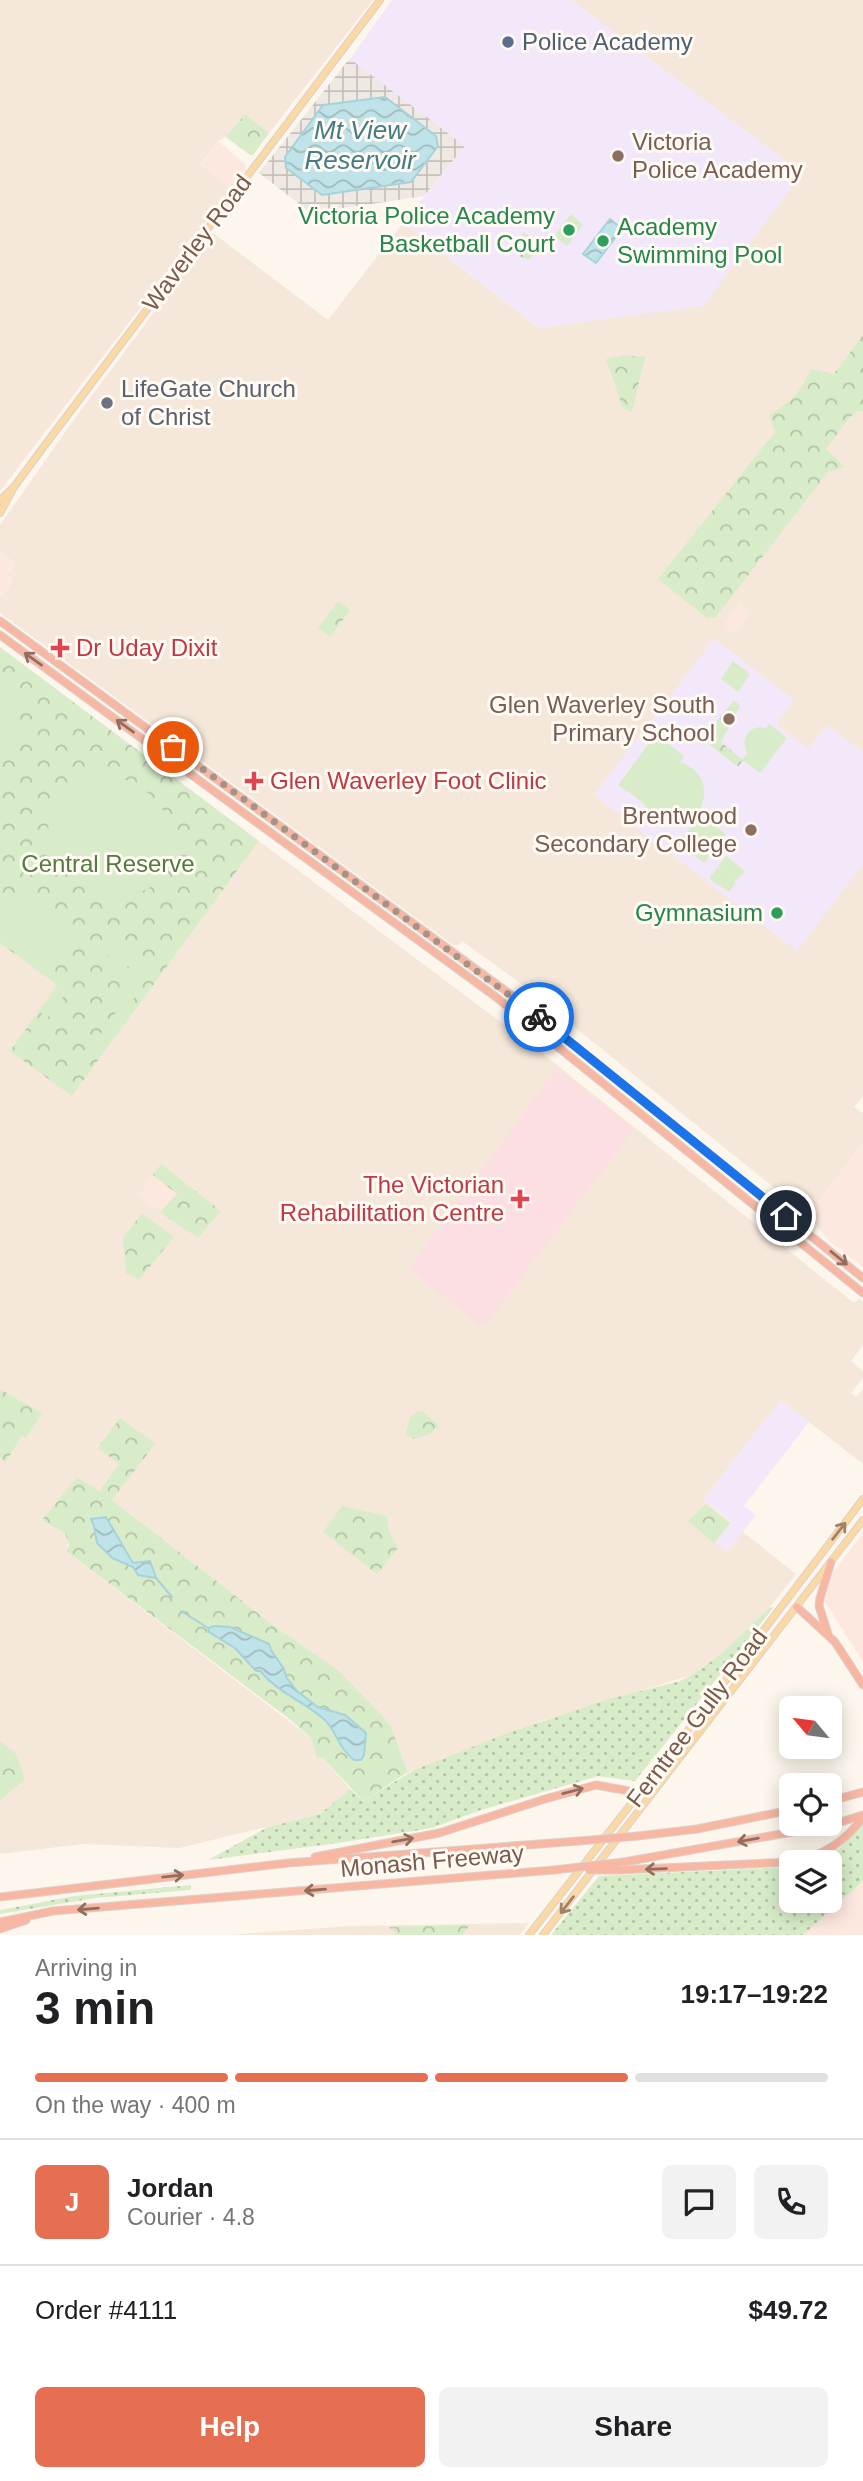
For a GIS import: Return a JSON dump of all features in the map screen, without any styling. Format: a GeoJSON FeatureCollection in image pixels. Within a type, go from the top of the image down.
{"type":"FeatureCollection","features":[{"type":"Feature","properties":{"kind":"highway"},"geometry":{"type":"LineString","coordinates":[[0,621],[510,994],[863,1278]]}},
{"type":"Feature","properties":{"kind":"highway"},"geometry":{"type":"LineString","coordinates":[[0,635],[496,997],[863,1293]]}},
{"type":"Feature","properties":{"kind":"highway"},"geometry":{"type":"LineString","coordinates":[[828,1635],[819,1606],[831,1562]]}},
{"type":"Feature","properties":{"kind":"highway"},"geometry":{"type":"LineString","coordinates":[[797,1607],[828,1635],[852,1664],[863,1685]]}},
{"type":"Feature","properties":{"kind":"highway"},"geometry":{"type":"LineString","coordinates":[[288,1863],[439,1833],[596,1785],[639,1793]]}},
{"type":"Feature","properties":{"kind":"highway"},"geometry":{"type":"LineString","coordinates":[[842,1798],[863,1792]]}},
{"type":"Feature","properties":{"kind":"highway","name":"Monash Freeway"},"geometry":{"type":"LineString","coordinates":[[3,1896],[288,1863],[638,1836],[696,1829],[779,1812]]}},
{"type":"Feature","properties":{"kind":"highway"},"geometry":{"type":"LineString","coordinates":[[826,1850],[852,1830],[863,1816]]}},
{"type":"Feature","properties":{"kind":"highway","name":"Monash Freeway"},"geometry":{"type":"LineString","coordinates":[[0,1922],[53,1912],[624,1862],[831,1825],[863,1816]]}},
{"type":"Feature","properties":{"kind":"highway"},"geometry":{"type":"LineString","coordinates":[[554,1870],[619,1870],[779,1863]]}},
{"type":"Feature","properties":{"kind":"highway"},"geometry":{"type":"LineString","coordinates":[[0,1929],[53,1912]]}},
{"type":"Feature","properties":{"kind":"main road","name":"Waverley Road"},"geometry":{"type":"LineString","coordinates":[[0,513],[14,487],[380,0]]}},
{"type":"Feature","properties":{"kind":"main road","name":"Waverley Road"},"geometry":{"type":"LineString","coordinates":[[0,500],[14,487]]}},
{"type":"Feature","properties":{"kind":"main road","name":"Ferntree Gully Road"},"geometry":{"type":"LineString","coordinates":[[529,1935],[863,1499]]}},
{"type":"Feature","properties":{"kind":"main road","name":"Ferntree Gully Road"},"geometry":{"type":"LineString","coordinates":[[543,1935],[863,1520]]}},
{"type":"Feature","properties":{"kind":"shaded area"},"geometry":{"type":"Polygon","coordinates":[[[0,0],[373,0],[269,133],[245,114],[200,164],[231,189],[0,491],[0,0]]]}},
{"type":"Feature","properties":{"kind":"shaded area","name":"Victoria Police Academy"},"geometry":{"type":"Polygon","coordinates":[[[392,0],[571,0],[802,173],[703,306],[539,328],[403,223],[465,146],[350,59],[392,0]]]}},
{"type":"Feature","properties":{"kind":"shaded area"},"geometry":{"type":"Polygon","coordinates":[[[571,0],[863,0],[863,1096],[854,1107],[863,1113],[863,1143],[808,1215],[516,980],[462,941],[459,945],[453,945],[0,613],[0,598],[13,580],[7,575],[16,563],[0,552],[0,525],[70,425],[213,233],[328,320],[403,223],[539,328],[595,320],[801,173],[571,0]]]}},
{"type":"Feature","properties":{"kind":"shaded area"},"geometry":{"type":"Polygon","coordinates":[[[350,58],[465,146],[424,196],[311,213],[259,173],[350,58]]]}},
{"type":"Feature","properties":{"kind":"shaded area"},"geometry":{"type":"Polygon","coordinates":[[[218,141],[246,165],[246,170],[231,189],[200,165],[218,141]]]}},
{"type":"Feature","properties":{"kind":"shaded area"},"geometry":{"type":"Polygon","coordinates":[[[0,552],[16,563],[7,575],[13,579],[0,598],[0,552]]]}},
{"type":"Feature","properties":{"kind":"shaded area"},"geometry":{"type":"Polygon","coordinates":[[[740,604],[751,612],[735,634],[725,623],[740,604]]]}},
{"type":"Feature","properties":{"kind":"shaded area","name":"Brentwood Secondary College"},"geometry":{"type":"Polygon","coordinates":[[[713,640],[794,700],[776,724],[808,749],[827,725],[863,752],[863,864],[797,951],[594,795],[713,640]]]}},
{"type":"Feature","properties":{"kind":"shaded area"},"geometry":{"type":"Polygon","coordinates":[[[259,841],[542,1053],[854,1303],[859,1298],[863,1301],[863,1345],[851,1361],[863,1371],[863,1378],[851,1393],[856,1397],[863,1389],[863,1464],[781,1400],[703,1500],[796,1574],[769,1608],[719,1656],[692,1675],[545,1720],[408,1772],[391,1727],[337,1669],[277,1628],[112,1500],[154,1444],[98,1448],[119,1464],[98,1492],[78,1478],[43,1520],[65,1533],[69,1539],[66,1551],[311,1738],[317,1758],[322,1757],[350,1789],[320,1814],[179,1848],[83,1844],[0,1854],[0,1458],[7,1461],[22,1436],[26,1438],[41,1413],[0,1389],[0,943],[57,985],[72,1096],[259,841]]]}},
{"type":"Feature","properties":{"kind":"shaded area","name":"The Victorian Rehabilitation Centre"},"geometry":{"type":"Polygon","coordinates":[[[557,1068],[634,1129],[483,1328],[409,1269],[557,1068]]]}},
{"type":"Feature","properties":{"kind":"shaded area"},"geometry":{"type":"Polygon","coordinates":[[[863,1143],[863,1267],[829,1241],[808,1215],[863,1143]]]}},
{"type":"Feature","properties":{"kind":"shaded area"},"geometry":{"type":"Polygon","coordinates":[[[153,1175],[177,1194],[161,1212],[139,1195],[153,1175]]]}},
{"type":"Feature","properties":{"kind":"shaded area"},"geometry":{"type":"Polygon","coordinates":[[[781,1400],[809,1422],[744,1506],[756,1515],[727,1552],[715,1543],[732,1522],[703,1500],[781,1400]]]}},
{"type":"Feature","properties":{"kind":"shaded area"},"geometry":{"type":"Polygon","coordinates":[[[863,1533],[863,1662],[823,1599],[828,1579],[863,1533]]]}},
{"type":"Feature","properties":{"kind":"shaded area"},"geometry":{"type":"Polygon","coordinates":[[[863,1881],[863,1935],[803,1935],[827,1913],[842,1913],[842,1900],[863,1881]]]}},
{"type":"Feature","properties":{"kind":"shaded area"},"geometry":{"type":"Polygon","coordinates":[[[529,1923],[520,1935],[228,1935],[350,1926],[529,1923]]]}},
{"type":"Feature","properties":{"kind":"green space"},"geometry":{"type":"Polygon","coordinates":[[[245,114],[269,133],[253,155],[226,137],[245,114]]]}},
{"type":"Feature","properties":{"kind":"green space","name":"Victoria Police Academy Basketball Court"},"geometry":{"type":"Polygon","coordinates":[[[571,214],[583,225],[567,246],[554,236],[571,214]]]}},
{"type":"Feature","properties":{"kind":"green space"},"geometry":{"type":"Polygon","coordinates":[[[523,232],[544,246],[529,260],[520,257],[525,254],[525,237],[521,236],[523,232]]]}},
{"type":"Feature","properties":{"kind":"green space"},"geometry":{"type":"Polygon","coordinates":[[[863,335],[863,411],[858,411],[849,418],[826,449],[845,467],[828,472],[716,617],[707,618],[658,579],[775,432],[770,415],[795,396],[811,369],[834,374],[863,335]]]}},
{"type":"Feature","properties":{"kind":"green space"},"geometry":{"type":"Polygon","coordinates":[[[624,355],[645,357],[632,412],[623,408],[606,359],[624,355]]]}},
{"type":"Feature","properties":{"kind":"green space"},"geometry":{"type":"Polygon","coordinates":[[[338,601],[350,610],[330,637],[318,628],[338,601]]]}},
{"type":"Feature","properties":{"kind":"green space","name":"Central Reserve"},"geometry":{"type":"Polygon","coordinates":[[[0,647],[259,841],[72,1096],[10,1051],[57,985],[0,943],[0,647]]]}},
{"type":"Feature","properties":{"kind":"green space"},"geometry":{"type":"Polygon","coordinates":[[[733,661],[750,674],[738,692],[721,679],[733,661]]]}},
{"type":"Feature","properties":{"kind":"green space"},"geometry":{"type":"Polygon","coordinates":[[[0,678],[14,698],[17,720],[12,742],[0,763],[0,678]]]}},
{"type":"Feature","properties":{"kind":"green space"},"geometry":{"type":"Polygon","coordinates":[[[734,700],[740,706],[721,742],[743,760],[738,767],[705,741],[705,736],[734,700]]]}},
{"type":"Feature","properties":{"kind":"green space"},"geometry":{"type":"Polygon","coordinates":[[[769,724],[787,738],[760,773],[742,760],[747,753],[744,742],[752,729],[766,728],[769,724]]]}},
{"type":"Feature","properties":{"kind":"green space"},"geometry":{"type":"Polygon","coordinates":[[[656,734],[684,756],[680,762],[694,769],[701,779],[704,791],[703,803],[697,814],[677,825],[663,823],[654,817],[641,801],[618,785],[656,734]]]}},
{"type":"Feature","properties":{"kind":"green space"},"geometry":{"type":"Polygon","coordinates":[[[108,775],[134,783],[154,798],[167,817],[173,838],[172,858],[164,876],[147,889],[123,895],[95,892],[73,879],[57,859],[49,837],[49,814],[59,794],[78,780],[108,775]]]}},
{"type":"Feature","properties":{"kind":"green space"},"geometry":{"type":"Polygon","coordinates":[[[700,815],[726,834],[704,863],[678,844],[700,815]]]}},
{"type":"Feature","properties":{"kind":"green space"},"geometry":{"type":"Polygon","coordinates":[[[726,856],[745,871],[737,880],[733,879],[736,882],[729,892],[710,877],[717,868],[721,869],[718,866],[726,856]]]}},
{"type":"Feature","properties":{"kind":"green space"},"geometry":{"type":"Polygon","coordinates":[[[23,886],[37,897],[45,909],[72,926],[71,944],[64,955],[53,963],[41,965],[31,961],[5,936],[5,926],[0,923],[23,886]]]}},
{"type":"Feature","properties":{"kind":"green space"},"geometry":{"type":"Polygon","coordinates":[[[111,947],[129,955],[139,970],[138,989],[128,1008],[82,1067],[69,1074],[50,1073],[38,1066],[32,1058],[29,1044],[31,1031],[83,957],[94,950],[111,947]],[[112,956],[94,958],[87,965],[38,1031],[38,1051],[49,1064],[65,1067],[82,1057],[130,991],[131,971],[124,961],[112,956]]]}},
{"type":"Feature","properties":{"kind":"green space"},"geometry":{"type":"Polygon","coordinates":[[[115,958],[124,963],[128,970],[129,978],[125,987],[105,961],[115,958]]]}},
{"type":"Feature","properties":{"kind":"green space"},"geometry":{"type":"Polygon","coordinates":[[[161,1164],[221,1211],[198,1238],[160,1212],[177,1194],[153,1175],[161,1164]]]}},
{"type":"Feature","properties":{"kind":"green space"},"geometry":{"type":"Polygon","coordinates":[[[142,1213],[174,1237],[139,1280],[126,1273],[123,1238],[142,1213]]]}},
{"type":"Feature","properties":{"kind":"green space"},"geometry":{"type":"Polygon","coordinates":[[[0,1389],[42,1413],[26,1438],[22,1436],[6,1462],[0,1458],[0,1389]]]}},
{"type":"Feature","properties":{"kind":"green space"},"geometry":{"type":"Polygon","coordinates":[[[423,1411],[439,1426],[428,1435],[414,1439],[406,1434],[410,1417],[423,1411]]]}},
{"type":"Feature","properties":{"kind":"green space"},"geometry":{"type":"Polygon","coordinates":[[[120,1418],[155,1444],[112,1500],[277,1628],[337,1669],[391,1727],[408,1772],[363,1801],[322,1757],[317,1758],[311,1738],[288,1718],[66,1551],[69,1545],[65,1533],[42,1520],[77,1477],[99,1491],[119,1464],[98,1448],[120,1418]]]}},
{"type":"Feature","properties":{"kind":"green space"},"geometry":{"type":"Polygon","coordinates":[[[706,1504],[730,1523],[714,1543],[688,1521],[706,1504]]]}},
{"type":"Feature","properties":{"kind":"green space"},"geometry":{"type":"Polygon","coordinates":[[[342,1506],[387,1516],[389,1532],[398,1548],[377,1574],[323,1532],[342,1506]]]}},
{"type":"Feature","properties":{"kind":"green space"},"geometry":{"type":"Polygon","coordinates":[[[774,1607],[635,1781],[598,1776],[481,1810],[432,1828],[208,1860],[268,1827],[320,1814],[350,1789],[363,1801],[414,1770],[505,1734],[609,1699],[680,1681],[719,1656],[769,1608],[774,1607]]]}},
{"type":"Feature","properties":{"kind":"green space"},"geometry":{"type":"Polygon","coordinates":[[[0,1741],[16,1754],[25,1779],[0,1801],[0,1741]]]}},
{"type":"Feature","properties":{"kind":"green space"},"geometry":{"type":"Polygon","coordinates":[[[863,1824],[863,1881],[842,1900],[842,1850],[836,1850],[863,1824]]]}},
{"type":"Feature","properties":{"kind":"green space"},"geometry":{"type":"Polygon","coordinates":[[[779,1868],[779,1913],[827,1913],[803,1935],[551,1935],[599,1876],[779,1868]]]}},
{"type":"Feature","properties":{"kind":"green space"},"geometry":{"type":"Polygon","coordinates":[[[191,1885],[191,1890],[95,1898],[0,1914],[0,1910],[75,1896],[191,1885]]]}},
{"type":"Feature","properties":{"kind":"green space"},"geometry":{"type":"Polygon","coordinates":[[[470,1925],[462,1935],[397,1935],[389,1927],[470,1925]]]}},
{"type":"Feature","properties":{"kind":"water","name":"Mt View Reservoir"},"geometry":{"type":"Polygon","coordinates":[[[385,97],[436,136],[438,146],[411,182],[322,195],[286,168],[285,157],[323,105],[385,97]]]}},
{"type":"Feature","properties":{"kind":"water","name":"Academy Swimming Pool"},"geometry":{"type":"Polygon","coordinates":[[[610,219],[622,229],[596,263],[583,254],[610,219]]]}},
{"type":"Feature","properties":{"kind":"water"},"geometry":{"type":"Polygon","coordinates":[[[106,1517],[133,1563],[150,1561],[156,1578],[138,1575],[133,1567],[112,1558],[97,1543],[91,1519],[106,1517]]]}},
{"type":"Feature","properties":{"kind":"water"},"geometry":{"type":"Polygon","coordinates":[[[230,1627],[269,1644],[286,1677],[297,1691],[318,1707],[345,1715],[366,1733],[361,1760],[354,1760],[349,1756],[329,1725],[318,1714],[276,1686],[260,1671],[256,1671],[235,1648],[209,1632],[208,1628],[230,1627]]]}},
{"type":"Feature","properties":{"kind":"waterway"},"geometry":{"type":"LineString","coordinates":[[156,1578],[172,1597]]}},
{"type":"Feature","properties":{"kind":"waterway"},"geometry":{"type":"LineString","coordinates":[[181,1611],[208,1628]]}},
{"type":"Feature","properties":{"kind":"way so far"},"geometry":{"type":"LineString","coordinates":[[173,747],[539,1017]]}},
{"type":"Feature","properties":{"kind":"place","name":"Police Academy"},"geometry":{"type":"Point","coordinates":[508,42]}},
{"type":"Feature","properties":{"kind":"place","name":"Victoria Police Academy"},"geometry":{"type":"Point","coordinates":[618,156]}},
{"type":"Feature","properties":{"kind":"place","name":"Victoria Police Academy Basketball Court"},"geometry":{"type":"Point","coordinates":[569,230]}},
{"type":"Feature","properties":{"kind":"place","name":"Academy Swimming Pool"},"geometry":{"type":"Point","coordinates":[603,241]}},
{"type":"Feature","properties":{"kind":"place","name":"LifeGate Church of Christ"},"geometry":{"type":"Point","coordinates":[107,403]}},
{"type":"Feature","properties":{"kind":"place","name":"Dr Uday Dixit"},"geometry":{"type":"Point","coordinates":[60,648]}},
{"type":"Feature","properties":{"kind":"place","name":"Glen Waverley South Primary School"},"geometry":{"type":"Point","coordinates":[729,719]}},
{"type":"Feature","properties":{"kind":"place","name":"Glen Waverley Foot Clinic"},"geometry":{"type":"Point","coordinates":[254,781]}},
{"type":"Feature","properties":{"kind":"place","name":"Brentwood Secondary College"},"geometry":{"type":"Point","coordinates":[751,830]}},
{"type":"Feature","properties":{"kind":"place","name":"Gymnasium"},"geometry":{"type":"Point","coordinates":[777,913]}},
{"type":"Feature","properties":{"kind":"place","name":"The Victorian Rehabilitation Centre"},"geometry":{"type":"Point","coordinates":[520,1199]}},
{"type":"Feature","properties":{"kind":"route"},"geometry":{"type":"LineString","coordinates":[[539,1017],[786,1216]]}}]}
